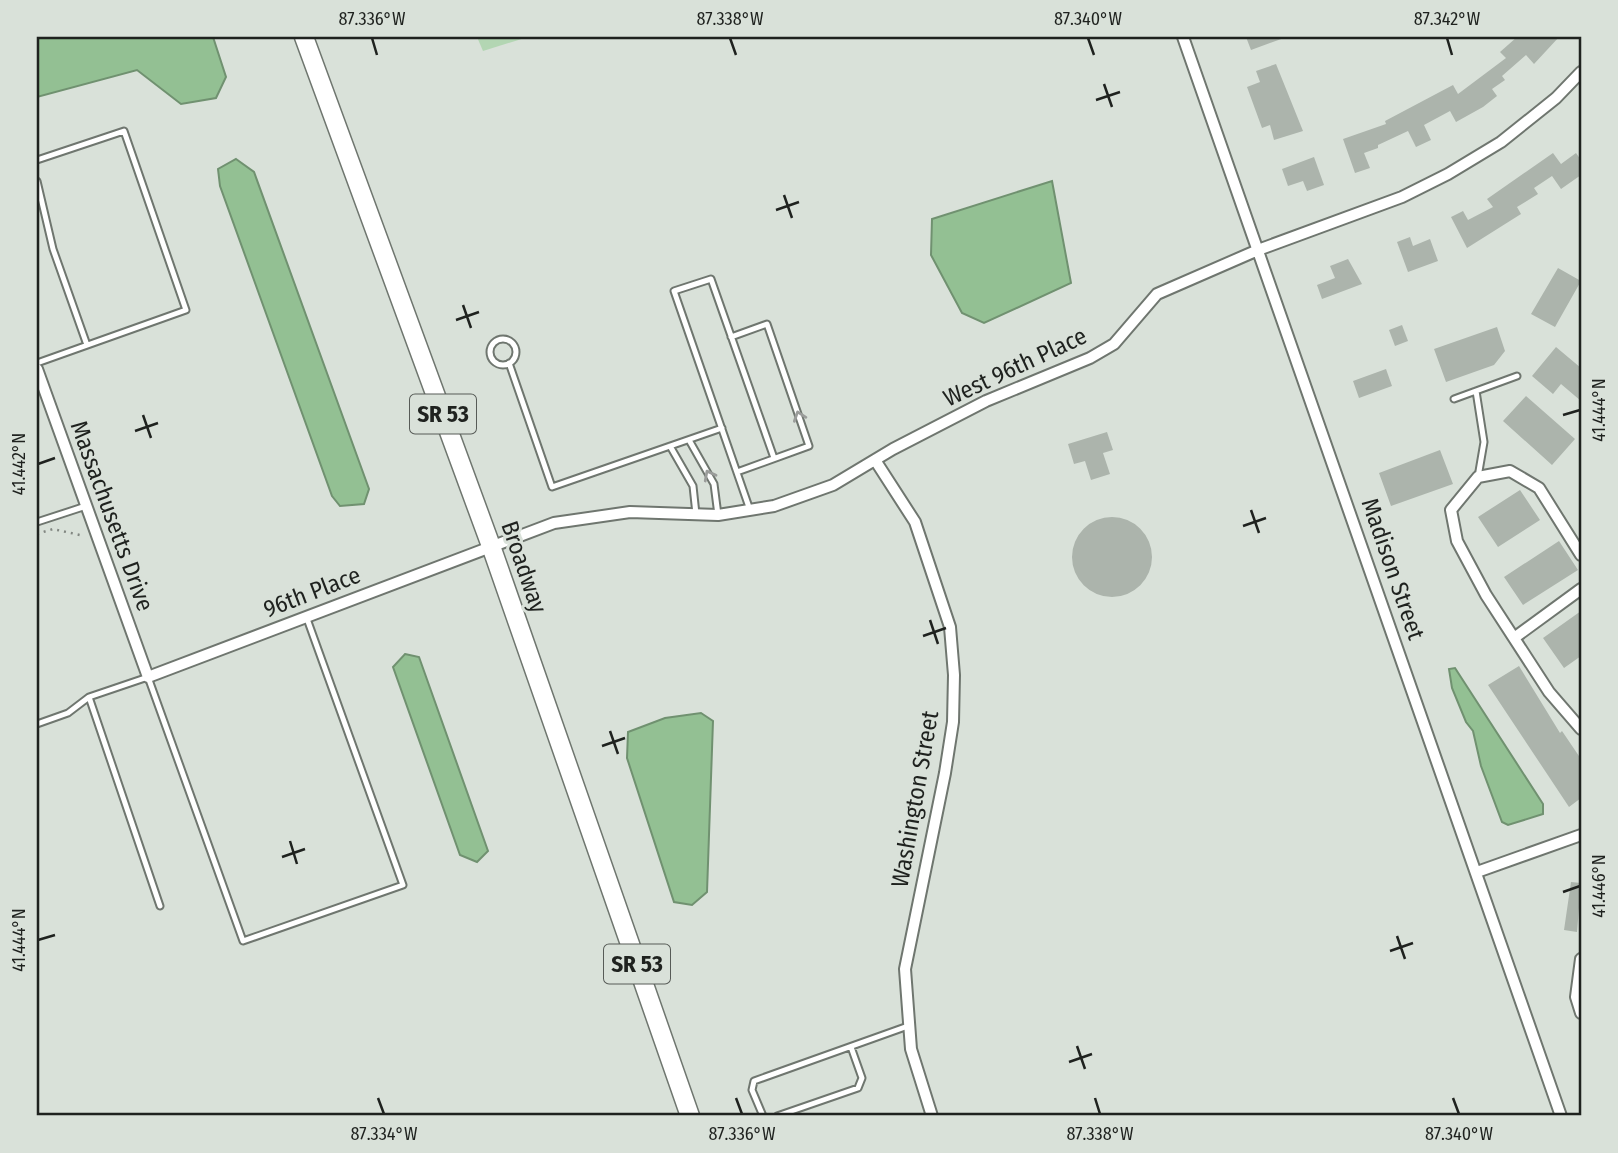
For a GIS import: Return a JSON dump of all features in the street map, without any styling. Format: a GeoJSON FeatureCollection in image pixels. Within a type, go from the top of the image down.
{"type":"FeatureCollection","features":[{"type":"Feature","properties":{"kind":"main road","name":"Broadway"},"geometry":{"type":"LineString","coordinates":[[304,37],[491,546],[690,1116]]}},
{"type":"Feature","properties":{"kind":"street","name":"Madison Street"},"geometry":{"type":"LineString","coordinates":[[1183,37],[1561,1116]]}},
{"type":"Feature","properties":{"kind":"street","name":"West 96th Place"},"geometry":{"type":"LineString","coordinates":[[491,546],[567,521],[631,512],[718,515],[774,506],[833,485],[986,401],[1090,358],[1114,344],[1157,294],[1258,250],[1402,197],[1448,174],[1501,142],[1556,98],[1581,72]]}},
{"type":"Feature","properties":{"kind":"street","name":"Massachusetts Drive"},"geometry":{"type":"LineString","coordinates":[[37,369],[148,677]]}},
{"type":"Feature","properties":{"kind":"street","name":"Washington Street"},"geometry":{"type":"LineString","coordinates":[[875,460],[915,522],[950,627],[954,674],[953,722],[946,773],[905,970],[911,1049],[932,1116]]}},
{"type":"Feature","properties":{"kind":"street"},"geometry":{"type":"LineString","coordinates":[[1581,555],[1539,488],[1510,471],[1478,477],[1451,510],[1457,541],[1514,638],[1549,692],[1581,729]]}},
{"type":"Feature","properties":{"kind":"street","name":"96th Place"},"geometry":{"type":"LineString","coordinates":[[148,677],[491,546]]}},
{"type":"Feature","properties":{"kind":"street"},"geometry":{"type":"LineString","coordinates":[[1514,638],[1581,589]]}},
{"type":"Feature","properties":{"kind":"street"},"geometry":{"type":"LineString","coordinates":[[1477,872],[1581,835]]}},
{"type":"Feature","properties":{"kind":"street"},"geometry":{"type":"LineString","coordinates":[[1581,959],[1576,997],[1581,1013]]}},
{"type":"Feature","properties":{"kind":"lane"},"geometry":{"type":"LineString","coordinates":[[37,160],[124,131],[186,310],[37,362]]}},
{"type":"Feature","properties":{"kind":"lane"},"geometry":{"type":"LineString","coordinates":[[37,181],[54,249],[87,345]]}},
{"type":"Feature","properties":{"kind":"lane"},"geometry":{"type":"LineString","coordinates":[[750,510],[674,291],[710,279],[774,458]]}},
{"type":"Feature","properties":{"kind":"lane"},"geometry":{"type":"LineString","coordinates":[[731,337],[766,324],[809,446],[737,472]]}},
{"type":"Feature","properties":{"kind":"lane"},"geometry":{"type":"LineString","coordinates":[[509,340],[515,346],[515,358],[509,363],[501,364],[493,360],[490,351],[497,341],[509,340]]}},
{"type":"Feature","properties":{"kind":"lane"},"geometry":{"type":"LineString","coordinates":[[509,363],[552,487],[722,428]]}},
{"type":"Feature","properties":{"kind":"lane"},"geometry":{"type":"LineString","coordinates":[[1454,399],[1517,376]]}},
{"type":"Feature","properties":{"kind":"lane"},"geometry":{"type":"LineString","coordinates":[[1476,391],[1484,442],[1478,477]]}},
{"type":"Feature","properties":{"kind":"lane"},"geometry":{"type":"LineString","coordinates":[[689,440],[714,484],[718,515]]}},
{"type":"Feature","properties":{"kind":"lane"},"geometry":{"type":"LineString","coordinates":[[670,446],[693,486],[696,514]]}},
{"type":"Feature","properties":{"kind":"lane"},"geometry":{"type":"LineString","coordinates":[[37,522],[86,506]]}},
{"type":"Feature","properties":{"kind":"lane"},"geometry":{"type":"LineString","coordinates":[[37,724],[68,713],[89,697],[148,677],[243,941],[403,886],[306,616]]}},
{"type":"Feature","properties":{"kind":"lane"},"geometry":{"type":"LineString","coordinates":[[89,697],[160,906]]}},
{"type":"Feature","properties":{"kind":"lane"},"geometry":{"type":"LineString","coordinates":[[763,1116],[752,1090],[754,1081],[908,1026]]}},
{"type":"Feature","properties":{"kind":"lane"},"geometry":{"type":"LineString","coordinates":[[777,1116],[858,1088],[862,1078],[850,1046]]}},
{"type":"Feature","properties":{"kind":"path"},"geometry":{"type":"LineString","coordinates":[[37,534],[53,529],[80,535]]}},
{"type":"Feature","properties":{"kind":"shaded area"},"geometry":{"type":"Polygon","coordinates":[[[37,37],[213,37],[226,77],[216,98],[181,104],[137,70],[37,97],[37,37]]]}},
{"type":"Feature","properties":{"kind":"shaded area"},"geometry":{"type":"Polygon","coordinates":[[[477,37],[528,37],[483,51],[477,37]]]}},
{"type":"Feature","properties":{"kind":"shaded area"},"geometry":{"type":"Polygon","coordinates":[[[236,159],[254,172],[369,489],[364,504],[340,506],[332,496],[220,186],[218,169],[236,159]]]}},
{"type":"Feature","properties":{"kind":"shaded area"},"geometry":{"type":"Polygon","coordinates":[[[1052,181],[1071,283],[984,323],[962,313],[931,255],[932,219],[1052,181]]]}},
{"type":"Feature","properties":{"kind":"shaded area"},"geometry":{"type":"Polygon","coordinates":[[[405,654],[419,657],[488,851],[477,862],[460,855],[393,667],[405,654]]]}},
{"type":"Feature","properties":{"kind":"shaded area"},"geometry":{"type":"Polygon","coordinates":[[[1455,668],[1543,804],[1543,814],[1508,825],[1502,822],[1481,766],[1473,731],[1466,722],[1452,688],[1449,669],[1455,668]]]}},
{"type":"Feature","properties":{"kind":"shaded area"},"geometry":{"type":"Polygon","coordinates":[[[701,713],[713,721],[707,892],[692,905],[674,902],[627,758],[628,732],[665,718],[701,713]]]}},
{"type":"Feature","properties":{"kind":"building"},"geometry":{"type":"Polygon","coordinates":[[[1246,37],[1284,37],[1284,38],[1251,50],[1246,37]]]}},
{"type":"Feature","properties":{"kind":"building"},"geometry":{"type":"Polygon","coordinates":[[[1517,37],[1559,37],[1534,64],[1526,55],[1502,76],[1505,80],[1492,89],[1497,96],[1483,107],[1456,122],[1450,111],[1424,125],[1431,140],[1416,147],[1408,131],[1378,145],[1378,148],[1364,153],[1370,168],[1355,173],[1343,139],[1386,124],[1385,121],[1453,85],[1458,94],[1506,58],[1500,52],[1517,37]]]}},
{"type":"Feature","properties":{"kind":"building"},"geometry":{"type":"Polygon","coordinates":[[[1276,64],[1303,131],[1274,140],[1270,125],[1262,128],[1247,87],[1260,82],[1256,71],[1276,64]]]}},
{"type":"Feature","properties":{"kind":"building"},"geometry":{"type":"Polygon","coordinates":[[[1553,153],[1561,164],[1576,153],[1581,160],[1581,175],[1561,189],[1552,176],[1534,188],[1538,194],[1517,207],[1521,214],[1467,248],[1451,217],[1463,211],[1468,220],[1493,207],[1487,199],[1553,153]]]}},
{"type":"Feature","properties":{"kind":"building"},"geometry":{"type":"Polygon","coordinates":[[[1314,157],[1324,185],[1307,191],[1303,181],[1288,186],[1282,169],[1314,157]]]}},
{"type":"Feature","properties":{"kind":"building"},"geometry":{"type":"Polygon","coordinates":[[[1410,237],[1413,246],[1430,239],[1438,261],[1408,272],[1397,242],[1410,237]]]}},
{"type":"Feature","properties":{"kind":"building"},"geometry":{"type":"Polygon","coordinates":[[[1348,259],[1362,284],[1322,299],[1317,285],[1335,278],[1330,266],[1348,259]]]}},
{"type":"Feature","properties":{"kind":"building"},"geometry":{"type":"Polygon","coordinates":[[[1558,268],[1581,281],[1555,327],[1531,314],[1558,268]]]}},
{"type":"Feature","properties":{"kind":"building"},"geometry":{"type":"Polygon","coordinates":[[[1402,325],[1408,341],[1395,346],[1389,330],[1402,325]]]}},
{"type":"Feature","properties":{"kind":"building"},"geometry":{"type":"Polygon","coordinates":[[[1497,327],[1505,351],[1494,365],[1446,382],[1434,349],[1497,327]]]}},
{"type":"Feature","properties":{"kind":"building"},"geometry":{"type":"Polygon","coordinates":[[[1556,347],[1581,368],[1581,401],[1561,384],[1553,394],[1532,376],[1556,347]]]}},
{"type":"Feature","properties":{"kind":"building"},"geometry":{"type":"Polygon","coordinates":[[[1386,369],[1392,386],[1359,398],[1353,381],[1386,369]]]}},
{"type":"Feature","properties":{"kind":"building"},"geometry":{"type":"Polygon","coordinates":[[[1526,396],[1575,439],[1552,465],[1503,421],[1526,396]]]}},
{"type":"Feature","properties":{"kind":"building"},"geometry":{"type":"Polygon","coordinates":[[[1107,432],[1113,450],[1103,453],[1110,474],[1091,480],[1085,461],[1074,464],[1068,444],[1107,432]]]}},
{"type":"Feature","properties":{"kind":"building"},"geometry":{"type":"Polygon","coordinates":[[[1440,450],[1453,484],[1391,506],[1379,473],[1440,450]]]}},
{"type":"Feature","properties":{"kind":"building"},"geometry":{"type":"Polygon","coordinates":[[[1520,490],[1540,520],[1498,547],[1478,517],[1520,490]]]}},
{"type":"Feature","properties":{"kind":"building"},"geometry":{"type":"Polygon","coordinates":[[[1112,517],[1127,520],[1140,529],[1149,542],[1152,557],[1149,572],[1140,585],[1127,594],[1112,597],[1097,594],[1084,585],[1075,572],[1072,557],[1075,542],[1084,529],[1097,520],[1112,517]]]}},
{"type":"Feature","properties":{"kind":"building"},"geometry":{"type":"Polygon","coordinates":[[[1559,541],[1578,570],[1523,605],[1504,577],[1559,541]]]}},
{"type":"Feature","properties":{"kind":"building"},"geometry":{"type":"Polygon","coordinates":[[[1581,611],[1581,656],[1564,668],[1543,638],[1581,611]]]}},
{"type":"Feature","properties":{"kind":"building"},"geometry":{"type":"Polygon","coordinates":[[[1519,666],[1560,733],[1562,731],[1581,759],[1581,798],[1569,807],[1488,685],[1519,666]]]}},
{"type":"Feature","properties":{"kind":"building"},"geometry":{"type":"Polygon","coordinates":[[[1571,882],[1581,883],[1577,932],[1564,930],[1571,882]]]}}]}
